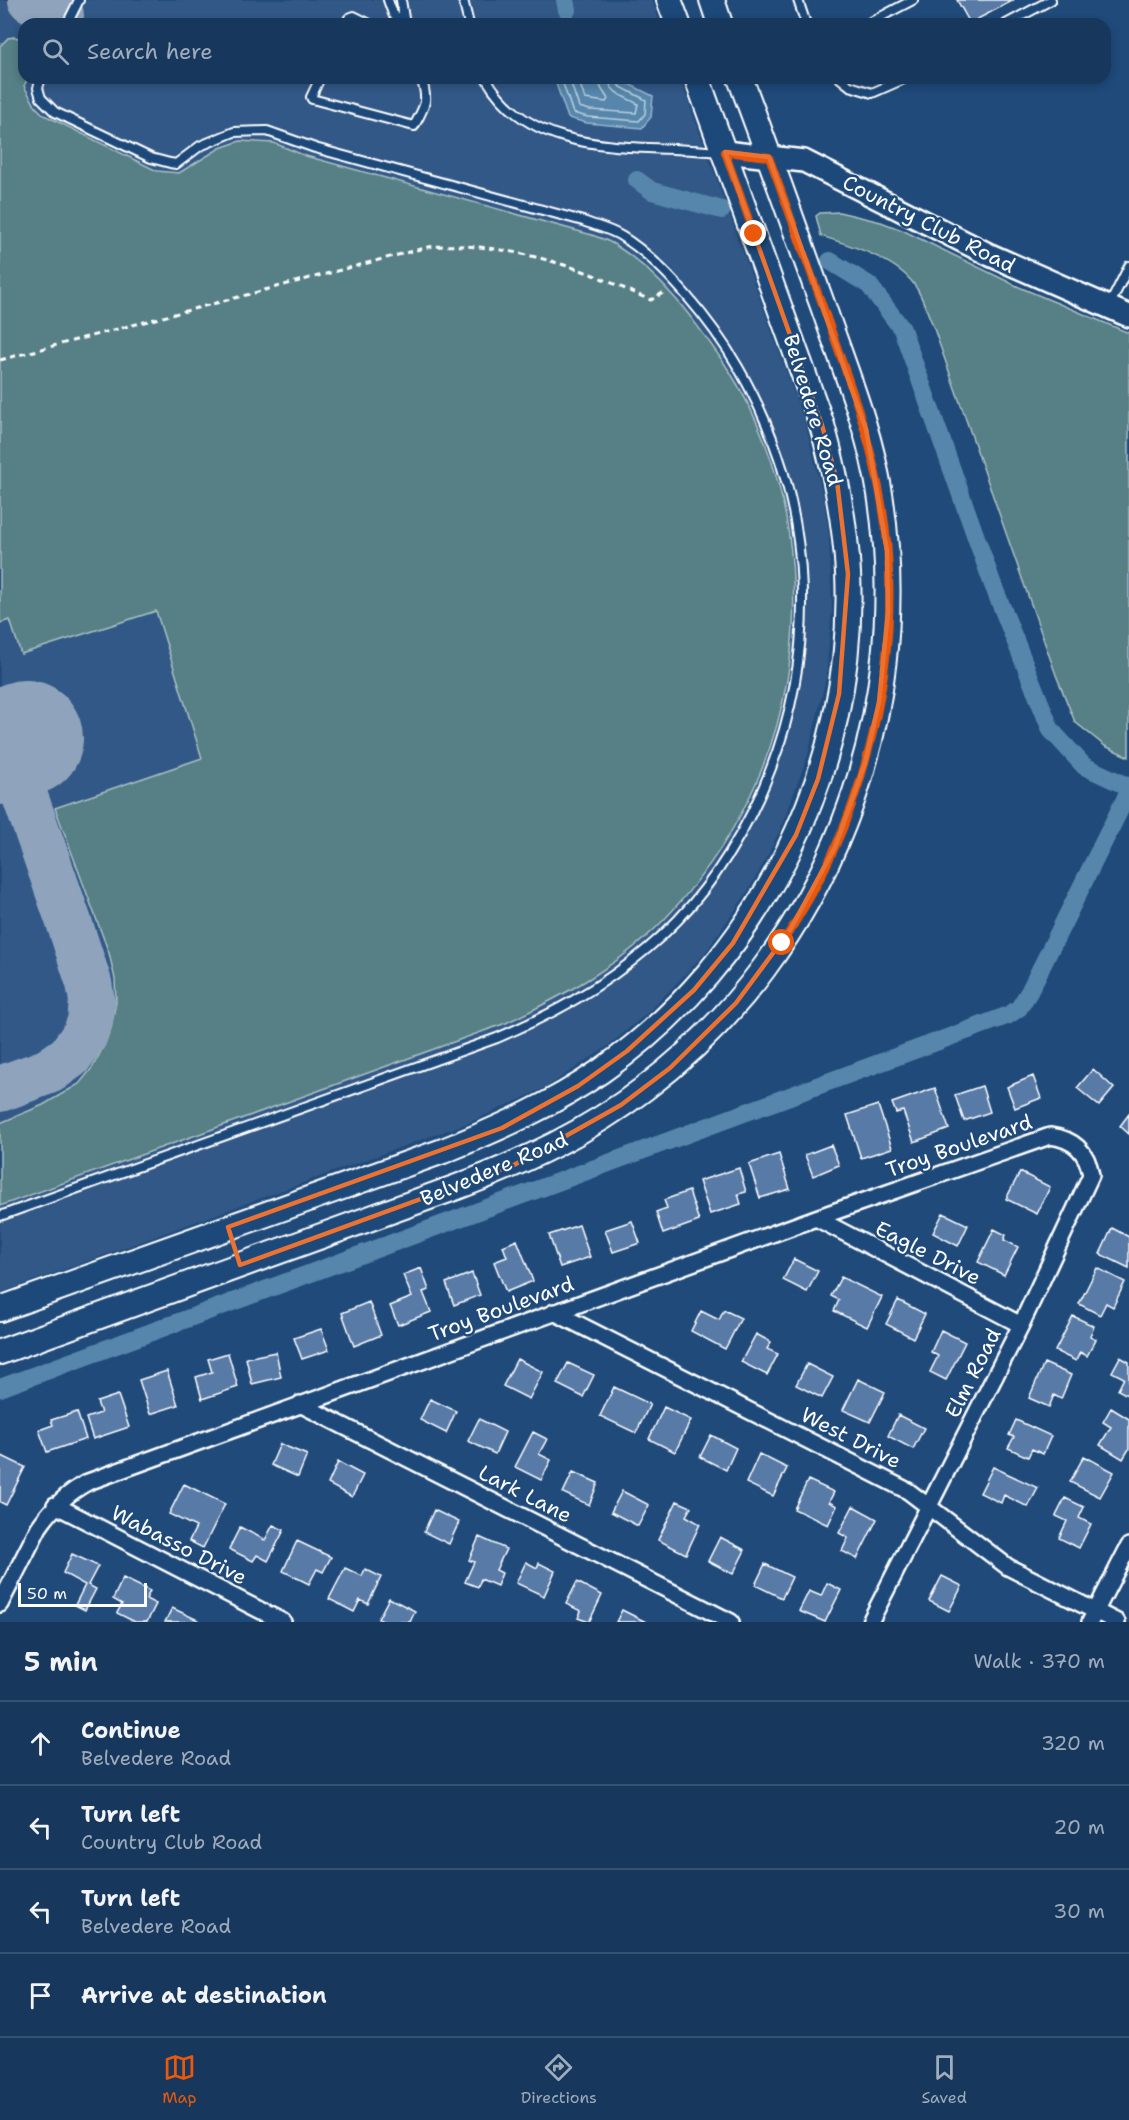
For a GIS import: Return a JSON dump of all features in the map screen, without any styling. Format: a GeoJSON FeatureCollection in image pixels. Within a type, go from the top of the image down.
{"type":"FeatureCollection","features":[{"type":"Feature","properties":{"kind":"main road"},"geometry":{"type":"LineString","coordinates":[[669,0],[676,18]]}},
{"type":"Feature","properties":{"kind":"main road"},"geometry":{"type":"LineString","coordinates":[[712,0],[718,18]]}},
{"type":"Feature","properties":{"kind":"main road","name":"Belvedere Road"},"geometry":{"type":"LineString","coordinates":[[0,1309],[501,1128],[554,1100],[602,1070],[651,1032],[694,990],[733,943],[762,900],[796,835],[818,779],[839,694],[848,605],[844,534],[837,481],[822,425],[699,84]]}},
{"type":"Feature","properties":{"kind":"main road","name":"Belvedere Road"},"geometry":{"type":"LineString","coordinates":[[0,1352],[514,1165],[569,1138],[621,1105],[670,1068],[716,1025],[736,1003],[790,930],[822,876],[856,791],[875,723],[886,643],[887,551],[880,490],[866,429],[742,84]]}},
{"type":"Feature","properties":{"kind":"main road"},"geometry":{"type":"LineString","coordinates":[[228,1227],[240,1265]]}},
{"type":"Feature","properties":{"kind":"street","name":"Country Club Road"},"geometry":{"type":"LineString","coordinates":[[725,152],[804,161],[990,255],[1129,316]]}},
{"type":"Feature","properties":{"kind":"street","name":"Troy Boulevard"},"geometry":{"type":"LineString","coordinates":[[0,1604],[39,1527],[55,1505],[76,1488],[100,1476],[1050,1136],[1074,1143]]}},
{"type":"Feature","properties":{"kind":"street","name":"Elm Road"},"geometry":{"type":"LineString","coordinates":[[870,1622],[1021,1325],[1091,1175],[1089,1163],[1074,1143]]}},
{"type":"Feature","properties":{"kind":"street","name":"Eagle Drive"},"geometry":{"type":"LineString","coordinates":[[816,1218],[1021,1325]]}},
{"type":"Feature","properties":{"kind":"street","name":"West Drive"},"geometry":{"type":"LineString","coordinates":[[554,1312],[908,1491],[1008,1567],[1093,1617],[1117,1622]]}},
{"type":"Feature","properties":{"kind":"street","name":"Lark Lane"},"geometry":{"type":"LineString","coordinates":[[300,1404],[731,1622]]}},
{"type":"Feature","properties":{"kind":"street","name":"Wabasso Drive"},"geometry":{"type":"LineString","coordinates":[[55,1505],[283,1622]]}},
{"type":"Feature","properties":{"kind":"street"},"geometry":{"type":"LineString","coordinates":[[1093,1617],[1129,1546]]}},
{"type":"Feature","properties":{"kind":"lane"},"geometry":{"type":"LineString","coordinates":[[70,18],[79,0]]}},
{"type":"Feature","properties":{"kind":"lane"},"geometry":{"type":"LineString","coordinates":[[388,0],[393,14],[398,18]]}},
{"type":"Feature","properties":{"kind":"lane"},"geometry":{"type":"LineString","coordinates":[[401,0],[403,18]]}},
{"type":"Feature","properties":{"kind":"lane"},"geometry":{"type":"LineString","coordinates":[[464,0],[468,18]]}},
{"type":"Feature","properties":{"kind":"lane"},"geometry":{"type":"LineString","coordinates":[[798,0],[804,18]]}},
{"type":"Feature","properties":{"kind":"lane"},"geometry":{"type":"LineString","coordinates":[[878,18],[913,0]]}},
{"type":"Feature","properties":{"kind":"lane"},"geometry":{"type":"LineString","coordinates":[[1017,18],[1051,0]]}},
{"type":"Feature","properties":{"kind":"lane"},"geometry":{"type":"LineString","coordinates":[[0,1216],[497,1038],[547,1016],[586,994],[649,947],[679,919],[712,879],[737,841],[763,790],[785,729],[795,687],[800,651],[803,589],[793,509],[786,476],[768,426],[752,391],[705,317],[631,243],[604,228],[315,148],[267,131],[249,130],[226,134],[200,146],[176,164],[151,158],[56,112],[41,98],[39,84]]}},
{"type":"Feature","properties":{"kind":"lane"},"geometry":{"type":"LineString","coordinates":[[317,84],[312,99],[414,126],[427,97],[424,84]]}},
{"type":"Feature","properties":{"kind":"lane"},"geometry":{"type":"LineString","coordinates":[[490,84],[500,98],[518,115],[543,130],[568,140],[596,144],[725,152]]}},
{"type":"Feature","properties":{"kind":"lane"},"geometry":{"type":"LineString","coordinates":[[848,84],[872,93],[892,84]]}},
{"type":"Feature","properties":{"kind":"lane"},"geometry":{"type":"LineString","coordinates":[[1109,307],[1129,266]]}},
{"type":"Feature","properties":{"kind":"path"},"geometry":{"type":"LineString","coordinates":[[0,360],[428,247],[455,244],[500,250],[574,268],[651,300],[675,285]]}},
{"type":"Feature","properties":{"kind":"highlighted area"},"geometry":{"type":"Polygon","coordinates":[[[725,152],[769,157],[866,429],[887,551],[888,612],[879,702],[865,763],[835,847],[790,930],[736,1003],[670,1068],[621,1105],[514,1165],[240,1265],[228,1227],[502,1128],[578,1086],[627,1051],[694,990],[733,943],[796,835],[818,779],[839,694],[848,574],[837,481],[822,425],[725,152]]]}},
{"type":"Feature","properties":{"kind":"shaded area"},"geometry":{"type":"Polygon","coordinates":[[[0,0],[652,0],[658,18],[18,18],[18,84],[682,84],[806,426],[824,500],[829,535],[832,609],[826,678],[808,755],[781,828],[765,861],[747,893],[705,953],[645,1015],[608,1046],[547,1087],[473,1121],[0,1293],[0,0]]]}},
{"type":"Feature","properties":{"kind":"green space"},"geometry":{"type":"Polygon","coordinates":[[[8,38],[18,38],[18,84],[25,84],[36,107],[44,115],[157,171],[179,173],[220,148],[240,141],[274,143],[306,156],[592,235],[612,243],[634,258],[663,285],[689,315],[724,363],[751,410],[771,461],[785,514],[792,568],[793,624],[787,679],[775,732],[756,783],[739,817],[719,850],[685,896],[655,928],[616,961],[574,988],[506,1023],[0,1206],[0,1123],[43,1105],[79,1084],[92,1068],[105,1044],[116,1002],[115,979],[109,953],[55,808],[202,758],[156,611],[21,654],[10,620],[0,623],[0,46],[8,38]]]}},
{"type":"Feature","properties":{"kind":"green space"},"geometry":{"type":"Polygon","coordinates":[[[839,212],[881,222],[902,230],[1019,287],[1129,333],[1129,757],[1105,746],[1075,722],[1056,675],[932,323],[919,293],[909,279],[887,262],[860,249],[821,236],[816,216],[820,213],[839,212]]]}},
{"type":"Feature","properties":{"kind":"water"},"geometry":{"type":"Polygon","coordinates":[[[556,84],[629,84],[653,96],[651,117],[642,128],[587,123],[568,118],[556,84]]]}},
{"type":"Feature","properties":{"kind":"building"},"geometry":{"type":"Polygon","coordinates":[[[957,0],[1014,0],[980,18],[967,18],[957,0]]]}},
{"type":"Feature","properties":{"kind":"building"},"geometry":{"type":"Polygon","coordinates":[[[1093,1069],[1114,1088],[1099,1106],[1077,1088],[1093,1069]]]}},
{"type":"Feature","properties":{"kind":"building"},"geometry":{"type":"Polygon","coordinates":[[[1033,1076],[1041,1098],[1015,1108],[1007,1087],[1033,1076]]]}},
{"type":"Feature","properties":{"kind":"building"},"geometry":{"type":"Polygon","coordinates":[[[982,1086],[990,1112],[964,1121],[955,1095],[982,1086]]]}},
{"type":"Feature","properties":{"kind":"building"},"geometry":{"type":"Polygon","coordinates":[[[935,1088],[949,1129],[914,1142],[903,1111],[896,1113],[892,1103],[935,1088]]]}},
{"type":"Feature","properties":{"kind":"building"},"geometry":{"type":"Polygon","coordinates":[[[878,1105],[892,1148],[861,1158],[847,1115],[878,1105]]]}},
{"type":"Feature","properties":{"kind":"building"},"geometry":{"type":"Polygon","coordinates":[[[1129,1114],[1129,1134],[1120,1126],[1129,1114]]]}},
{"type":"Feature","properties":{"kind":"building"},"geometry":{"type":"Polygon","coordinates":[[[831,1145],[839,1165],[813,1176],[805,1155],[831,1145]]]}},
{"type":"Feature","properties":{"kind":"building"},"geometry":{"type":"Polygon","coordinates":[[[779,1154],[790,1189],[760,1198],[749,1164],[779,1154]]]}},
{"type":"Feature","properties":{"kind":"building"},"geometry":{"type":"Polygon","coordinates":[[[739,1168],[746,1192],[738,1194],[741,1204],[710,1214],[699,1181],[739,1168]]]}},
{"type":"Feature","properties":{"kind":"building"},"geometry":{"type":"Polygon","coordinates":[[[1020,1172],[1050,1187],[1037,1214],[1006,1199],[1020,1172]]]}},
{"type":"Feature","properties":{"kind":"building"},"geometry":{"type":"Polygon","coordinates":[[[689,1191],[699,1221],[663,1234],[656,1212],[667,1208],[664,1200],[689,1191]]]}},
{"type":"Feature","properties":{"kind":"building"},"geometry":{"type":"Polygon","coordinates":[[[943,1213],[968,1225],[958,1246],[933,1233],[943,1213]]]}},
{"type":"Feature","properties":{"kind":"building"},"geometry":{"type":"Polygon","coordinates":[[[632,1221],[640,1243],[613,1252],[605,1230],[632,1221]]]}},
{"type":"Feature","properties":{"kind":"building"},"geometry":{"type":"Polygon","coordinates":[[[579,1225],[590,1257],[560,1267],[549,1235],[579,1225]]]}},
{"type":"Feature","properties":{"kind":"building"},"geometry":{"type":"Polygon","coordinates":[[[1112,1228],[1129,1237],[1129,1268],[1100,1254],[1112,1228]]]}},
{"type":"Feature","properties":{"kind":"building"},"geometry":{"type":"Polygon","coordinates":[[[994,1229],[1006,1235],[1004,1240],[1018,1247],[1004,1275],[978,1262],[994,1229]]]}},
{"type":"Feature","properties":{"kind":"building"},"geometry":{"type":"Polygon","coordinates":[[[517,1240],[533,1281],[506,1292],[494,1262],[507,1257],[503,1246],[517,1240]]]}},
{"type":"Feature","properties":{"kind":"building"},"geometry":{"type":"Polygon","coordinates":[[[794,1259],[818,1271],[807,1292],[783,1280],[794,1259]]]}},
{"type":"Feature","properties":{"kind":"building"},"geometry":{"type":"Polygon","coordinates":[[[421,1268],[429,1290],[423,1292],[431,1312],[398,1325],[390,1306],[412,1297],[403,1275],[421,1268]]]}},
{"type":"Feature","properties":{"kind":"building"},"geometry":{"type":"Polygon","coordinates":[[[1097,1268],[1125,1282],[1113,1307],[1106,1303],[1100,1315],[1079,1304],[1097,1268]]]}},
{"type":"Feature","properties":{"kind":"building"},"geometry":{"type":"Polygon","coordinates":[[[472,1273],[480,1295],[454,1305],[446,1283],[472,1273]]]}},
{"type":"Feature","properties":{"kind":"building"},"geometry":{"type":"Polygon","coordinates":[[[841,1277],[882,1297],[867,1327],[834,1311],[839,1300],[831,1296],[841,1277]]]}},
{"type":"Feature","properties":{"kind":"building"},"geometry":{"type":"Polygon","coordinates":[[[898,1300],[925,1314],[913,1338],[886,1324],[898,1300]]]}},
{"type":"Feature","properties":{"kind":"building"},"geometry":{"type":"Polygon","coordinates":[[[369,1302],[381,1335],[354,1346],[342,1313],[369,1302]]]}},
{"type":"Feature","properties":{"kind":"building"},"geometry":{"type":"Polygon","coordinates":[[[724,1310],[741,1318],[725,1349],[691,1331],[701,1311],[719,1320],[724,1310]]]}},
{"type":"Feature","properties":{"kind":"building"},"geometry":{"type":"Polygon","coordinates":[[[1073,1316],[1094,1326],[1090,1336],[1096,1339],[1087,1356],[1080,1352],[1076,1361],[1055,1351],[1073,1316]]]}},
{"type":"Feature","properties":{"kind":"building"},"geometry":{"type":"Polygon","coordinates":[[[321,1329],[329,1350],[302,1359],[294,1338],[321,1329]]]}},
{"type":"Feature","properties":{"kind":"building"},"geometry":{"type":"Polygon","coordinates":[[[941,1330],[965,1342],[946,1380],[930,1372],[938,1356],[931,1352],[941,1330]]]}},
{"type":"Feature","properties":{"kind":"building"},"geometry":{"type":"Polygon","coordinates":[[[756,1334],[771,1342],[767,1349],[778,1354],[767,1375],[741,1362],[756,1334]]]}},
{"type":"Feature","properties":{"kind":"building"},"geometry":{"type":"Polygon","coordinates":[[[276,1352],[281,1377],[252,1384],[246,1358],[276,1352]]]}},
{"type":"Feature","properties":{"kind":"building"},"geometry":{"type":"Polygon","coordinates":[[[228,1353],[238,1387],[202,1399],[196,1377],[212,1372],[208,1359],[228,1353]]]}},
{"type":"Feature","properties":{"kind":"building"},"geometry":{"type":"Polygon","coordinates":[[[1120,1357],[1129,1362],[1129,1396],[1118,1390],[1124,1378],[1112,1372],[1120,1357]]]}},
{"type":"Feature","properties":{"kind":"building"},"geometry":{"type":"Polygon","coordinates":[[[517,1359],[543,1372],[529,1399],[503,1386],[517,1359]]]}},
{"type":"Feature","properties":{"kind":"building"},"geometry":{"type":"Polygon","coordinates":[[[568,1363],[594,1375],[583,1397],[557,1384],[568,1363]]]}},
{"type":"Feature","properties":{"kind":"building"},"geometry":{"type":"Polygon","coordinates":[[[1044,1363],[1071,1375],[1061,1399],[1054,1395],[1049,1407],[1029,1398],[1044,1363]]]}},
{"type":"Feature","properties":{"kind":"building"},"geometry":{"type":"Polygon","coordinates":[[[807,1364],[833,1377],[822,1398],[796,1385],[807,1364]]]}},
{"type":"Feature","properties":{"kind":"building"},"geometry":{"type":"Polygon","coordinates":[[[167,1371],[178,1405],[150,1414],[139,1380],[167,1371]]]}},
{"type":"Feature","properties":{"kind":"building"},"geometry":{"type":"Polygon","coordinates":[[[858,1379],[885,1392],[870,1422],[843,1410],[858,1379]]]}},
{"type":"Feature","properties":{"kind":"building"},"geometry":{"type":"Polygon","coordinates":[[[614,1387],[650,1404],[636,1433],[600,1416],[614,1387]]]}},
{"type":"Feature","properties":{"kind":"building"},"geometry":{"type":"Polygon","coordinates":[[[118,1395],[129,1427],[93,1439],[86,1418],[101,1413],[97,1402],[118,1395]]]}},
{"type":"Feature","properties":{"kind":"building"},"geometry":{"type":"Polygon","coordinates":[[[430,1399],[456,1411],[446,1433],[420,1420],[430,1399]]]}},
{"type":"Feature","properties":{"kind":"building"},"geometry":{"type":"Polygon","coordinates":[[[664,1407],[691,1420],[675,1452],[649,1439],[664,1407]]]}},
{"type":"Feature","properties":{"kind":"building"},"geometry":{"type":"Polygon","coordinates":[[[1111,1408],[1129,1419],[1129,1449],[1123,1459],[1100,1445],[1111,1427],[1103,1422],[1111,1408]]]}},
{"type":"Feature","properties":{"kind":"building"},"geometry":{"type":"Polygon","coordinates":[[[77,1412],[86,1439],[47,1452],[39,1430],[53,1425],[51,1420],[77,1412]]]}},
{"type":"Feature","properties":{"kind":"building"},"geometry":{"type":"Polygon","coordinates":[[[898,1415],[924,1428],[913,1449],[888,1436],[898,1415]]]}},
{"type":"Feature","properties":{"kind":"building"},"geometry":{"type":"Polygon","coordinates":[[[479,1419],[505,1432],[495,1454],[468,1441],[479,1419]]]}},
{"type":"Feature","properties":{"kind":"building"},"geometry":{"type":"Polygon","coordinates":[[[1016,1420],[1051,1436],[1043,1454],[1032,1449],[1028,1457],[1008,1448],[1014,1437],[1009,1435],[1016,1420]]]}},
{"type":"Feature","properties":{"kind":"building"},"geometry":{"type":"Polygon","coordinates":[[[533,1432],[547,1439],[539,1454],[551,1460],[541,1480],[515,1467],[533,1432]]]}},
{"type":"Feature","properties":{"kind":"building"},"geometry":{"type":"Polygon","coordinates":[[[711,1435],[736,1448],[726,1470],[700,1457],[711,1435]]]}},
{"type":"Feature","properties":{"kind":"building"},"geometry":{"type":"Polygon","coordinates":[[[280,1444],[307,1455],[298,1477],[271,1465],[280,1444]]]}},
{"type":"Feature","properties":{"kind":"building"},"geometry":{"type":"Polygon","coordinates":[[[759,1454],[787,1468],[773,1496],[746,1483],[759,1454]]]}},
{"type":"Feature","properties":{"kind":"building"},"geometry":{"type":"Polygon","coordinates":[[[0,1455],[25,1467],[6,1505],[0,1502],[0,1455]]]}},
{"type":"Feature","properties":{"kind":"building"},"geometry":{"type":"Polygon","coordinates":[[[1084,1456],[1114,1472],[1100,1497],[1070,1482],[1084,1456]]]}},
{"type":"Feature","properties":{"kind":"building"},"geometry":{"type":"Polygon","coordinates":[[[338,1462],[363,1475],[352,1497],[328,1484],[338,1462]]]}},
{"type":"Feature","properties":{"kind":"building"},"geometry":{"type":"Polygon","coordinates":[[[993,1467],[1038,1488],[1028,1507],[1004,1495],[1001,1503],[980,1493],[993,1467]]]}},
{"type":"Feature","properties":{"kind":"building"},"geometry":{"type":"Polygon","coordinates":[[[573,1472],[598,1483],[589,1505],[563,1493],[573,1472]]]}},
{"type":"Feature","properties":{"kind":"building"},"geometry":{"type":"Polygon","coordinates":[[[808,1480],[834,1492],[829,1502],[837,1506],[828,1525],[794,1509],[808,1480]]]}},
{"type":"Feature","properties":{"kind":"building"},"geometry":{"type":"Polygon","coordinates":[[[184,1484],[225,1504],[203,1548],[189,1541],[196,1527],[169,1514],[184,1484]]]}},
{"type":"Feature","properties":{"kind":"building"},"geometry":{"type":"Polygon","coordinates":[[[622,1491],[649,1505],[638,1526],[611,1512],[622,1491]]]}},
{"type":"Feature","properties":{"kind":"building"},"geometry":{"type":"Polygon","coordinates":[[[1065,1498],[1084,1507],[1079,1518],[1091,1524],[1079,1548],[1059,1538],[1067,1521],[1056,1516],[1065,1498]]]}},
{"type":"Feature","properties":{"kind":"building"},"geometry":{"type":"Polygon","coordinates":[[[677,1501],[691,1507],[686,1516],[700,1524],[686,1554],[658,1540],[677,1501]]]}},
{"type":"Feature","properties":{"kind":"building"},"geometry":{"type":"Polygon","coordinates":[[[853,1506],[877,1519],[857,1559],[842,1551],[848,1538],[839,1533],[853,1506]]]}},
{"type":"Feature","properties":{"kind":"building"},"geometry":{"type":"Polygon","coordinates":[[[434,1510],[459,1522],[449,1544],[424,1532],[434,1510]]]}},
{"type":"Feature","properties":{"kind":"building"},"geometry":{"type":"Polygon","coordinates":[[[273,1525],[284,1530],[268,1561],[257,1555],[253,1561],[229,1549],[240,1527],[265,1540],[273,1525]]]}},
{"type":"Feature","properties":{"kind":"building"},"geometry":{"type":"Polygon","coordinates":[[[479,1537],[506,1549],[496,1570],[502,1573],[497,1586],[481,1579],[478,1587],[465,1582],[474,1562],[469,1560],[479,1537]]]}},
{"type":"Feature","properties":{"kind":"building"},"geometry":{"type":"Polygon","coordinates":[[[720,1537],[745,1550],[733,1574],[708,1561],[720,1537]]]}},
{"type":"Feature","properties":{"kind":"building"},"geometry":{"type":"Polygon","coordinates":[[[297,1541],[331,1557],[323,1572],[317,1569],[309,1584],[283,1571],[297,1541]]]}},
{"type":"Feature","properties":{"kind":"building"},"geometry":{"type":"Polygon","coordinates":[[[72,1554],[98,1566],[88,1585],[96,1589],[85,1610],[75,1605],[85,1585],[63,1573],[72,1554]]]}},
{"type":"Feature","properties":{"kind":"building"},"geometry":{"type":"Polygon","coordinates":[[[526,1562],[537,1568],[539,1563],[555,1571],[544,1596],[516,1583],[526,1562]]]}},
{"type":"Feature","properties":{"kind":"building"},"geometry":{"type":"Polygon","coordinates":[[[765,1564],[792,1577],[782,1598],[755,1585],[765,1564]]]}},
{"type":"Feature","properties":{"kind":"building"},"geometry":{"type":"Polygon","coordinates":[[[345,1568],[362,1576],[365,1569],[381,1577],[368,1604],[360,1600],[354,1612],[329,1599],[345,1568]]]}},
{"type":"Feature","properties":{"kind":"building"},"geometry":{"type":"Polygon","coordinates":[[[942,1576],[962,1586],[949,1611],[929,1601],[942,1576]]]}},
{"type":"Feature","properties":{"kind":"building"},"geometry":{"type":"Polygon","coordinates":[[[123,1578],[150,1591],[146,1599],[156,1604],[147,1622],[135,1622],[117,1613],[122,1604],[113,1599],[123,1578]]]}},
{"type":"Feature","properties":{"kind":"building"},"geometry":{"type":"Polygon","coordinates":[[[577,1582],[602,1595],[589,1622],[578,1618],[581,1611],[566,1604],[577,1582]]]}},
{"type":"Feature","properties":{"kind":"building"},"geometry":{"type":"Polygon","coordinates":[[[827,1583],[841,1590],[825,1622],[799,1611],[809,1591],[821,1596],[827,1583]]]}},
{"type":"Feature","properties":{"kind":"building"},"geometry":{"type":"Polygon","coordinates":[[[389,1598],[415,1611],[410,1622],[385,1622],[378,1619],[389,1598]]]}},
{"type":"Feature","properties":{"kind":"building"},"geometry":{"type":"Polygon","coordinates":[[[172,1608],[198,1620],[197,1622],[165,1622],[172,1608]]]}},
{"type":"Feature","properties":{"kind":"building"},"geometry":{"type":"Polygon","coordinates":[[[622,1610],[646,1622],[616,1622],[622,1610]]]}},
{"type":"Feature","properties":{"kind":"waterway"},"geometry":{"type":"LineString","coordinates":[[565,0],[567,10]]}},
{"type":"Feature","properties":{"kind":"waterway"},"geometry":{"type":"LineString","coordinates":[[637,180],[652,191],[722,210]]}},
{"type":"Feature","properties":{"kind":"waterway"},"geometry":{"type":"LineString","coordinates":[[830,261],[869,285],[902,329],[993,585],[1051,730],[1084,766],[1129,787]]}},
{"type":"Feature","properties":{"kind":"waterway"},"geometry":{"type":"LineString","coordinates":[[0,1388],[1009,1015],[1019,1008],[1029,992],[1129,791]]}},
{"type":"Feature","properties":{"kind":"taxiway"},"geometry":{"type":"LineString","coordinates":[[31,0],[61,15]]}},
{"type":"Feature","properties":{"kind":"taxiway"},"geometry":{"type":"LineString","coordinates":[[0,725],[70,925],[89,983],[92,1001],[90,1022],[70,1056],[49,1071],[0,1089]]}},
{"type":"Feature","properties":{"kind":"runway"},"geometry":{"type":"LineString","coordinates":[[0,747],[25,738]]}},
{"type":"Feature","properties":{"kind":"route"},"geometry":{"type":"LineString","coordinates":[[754,234],[725,152],[769,157],[866,429],[880,490],[887,551],[888,612],[883,673],[873,733],[865,763],[851,806],[822,876],[782,943]]}}]}
